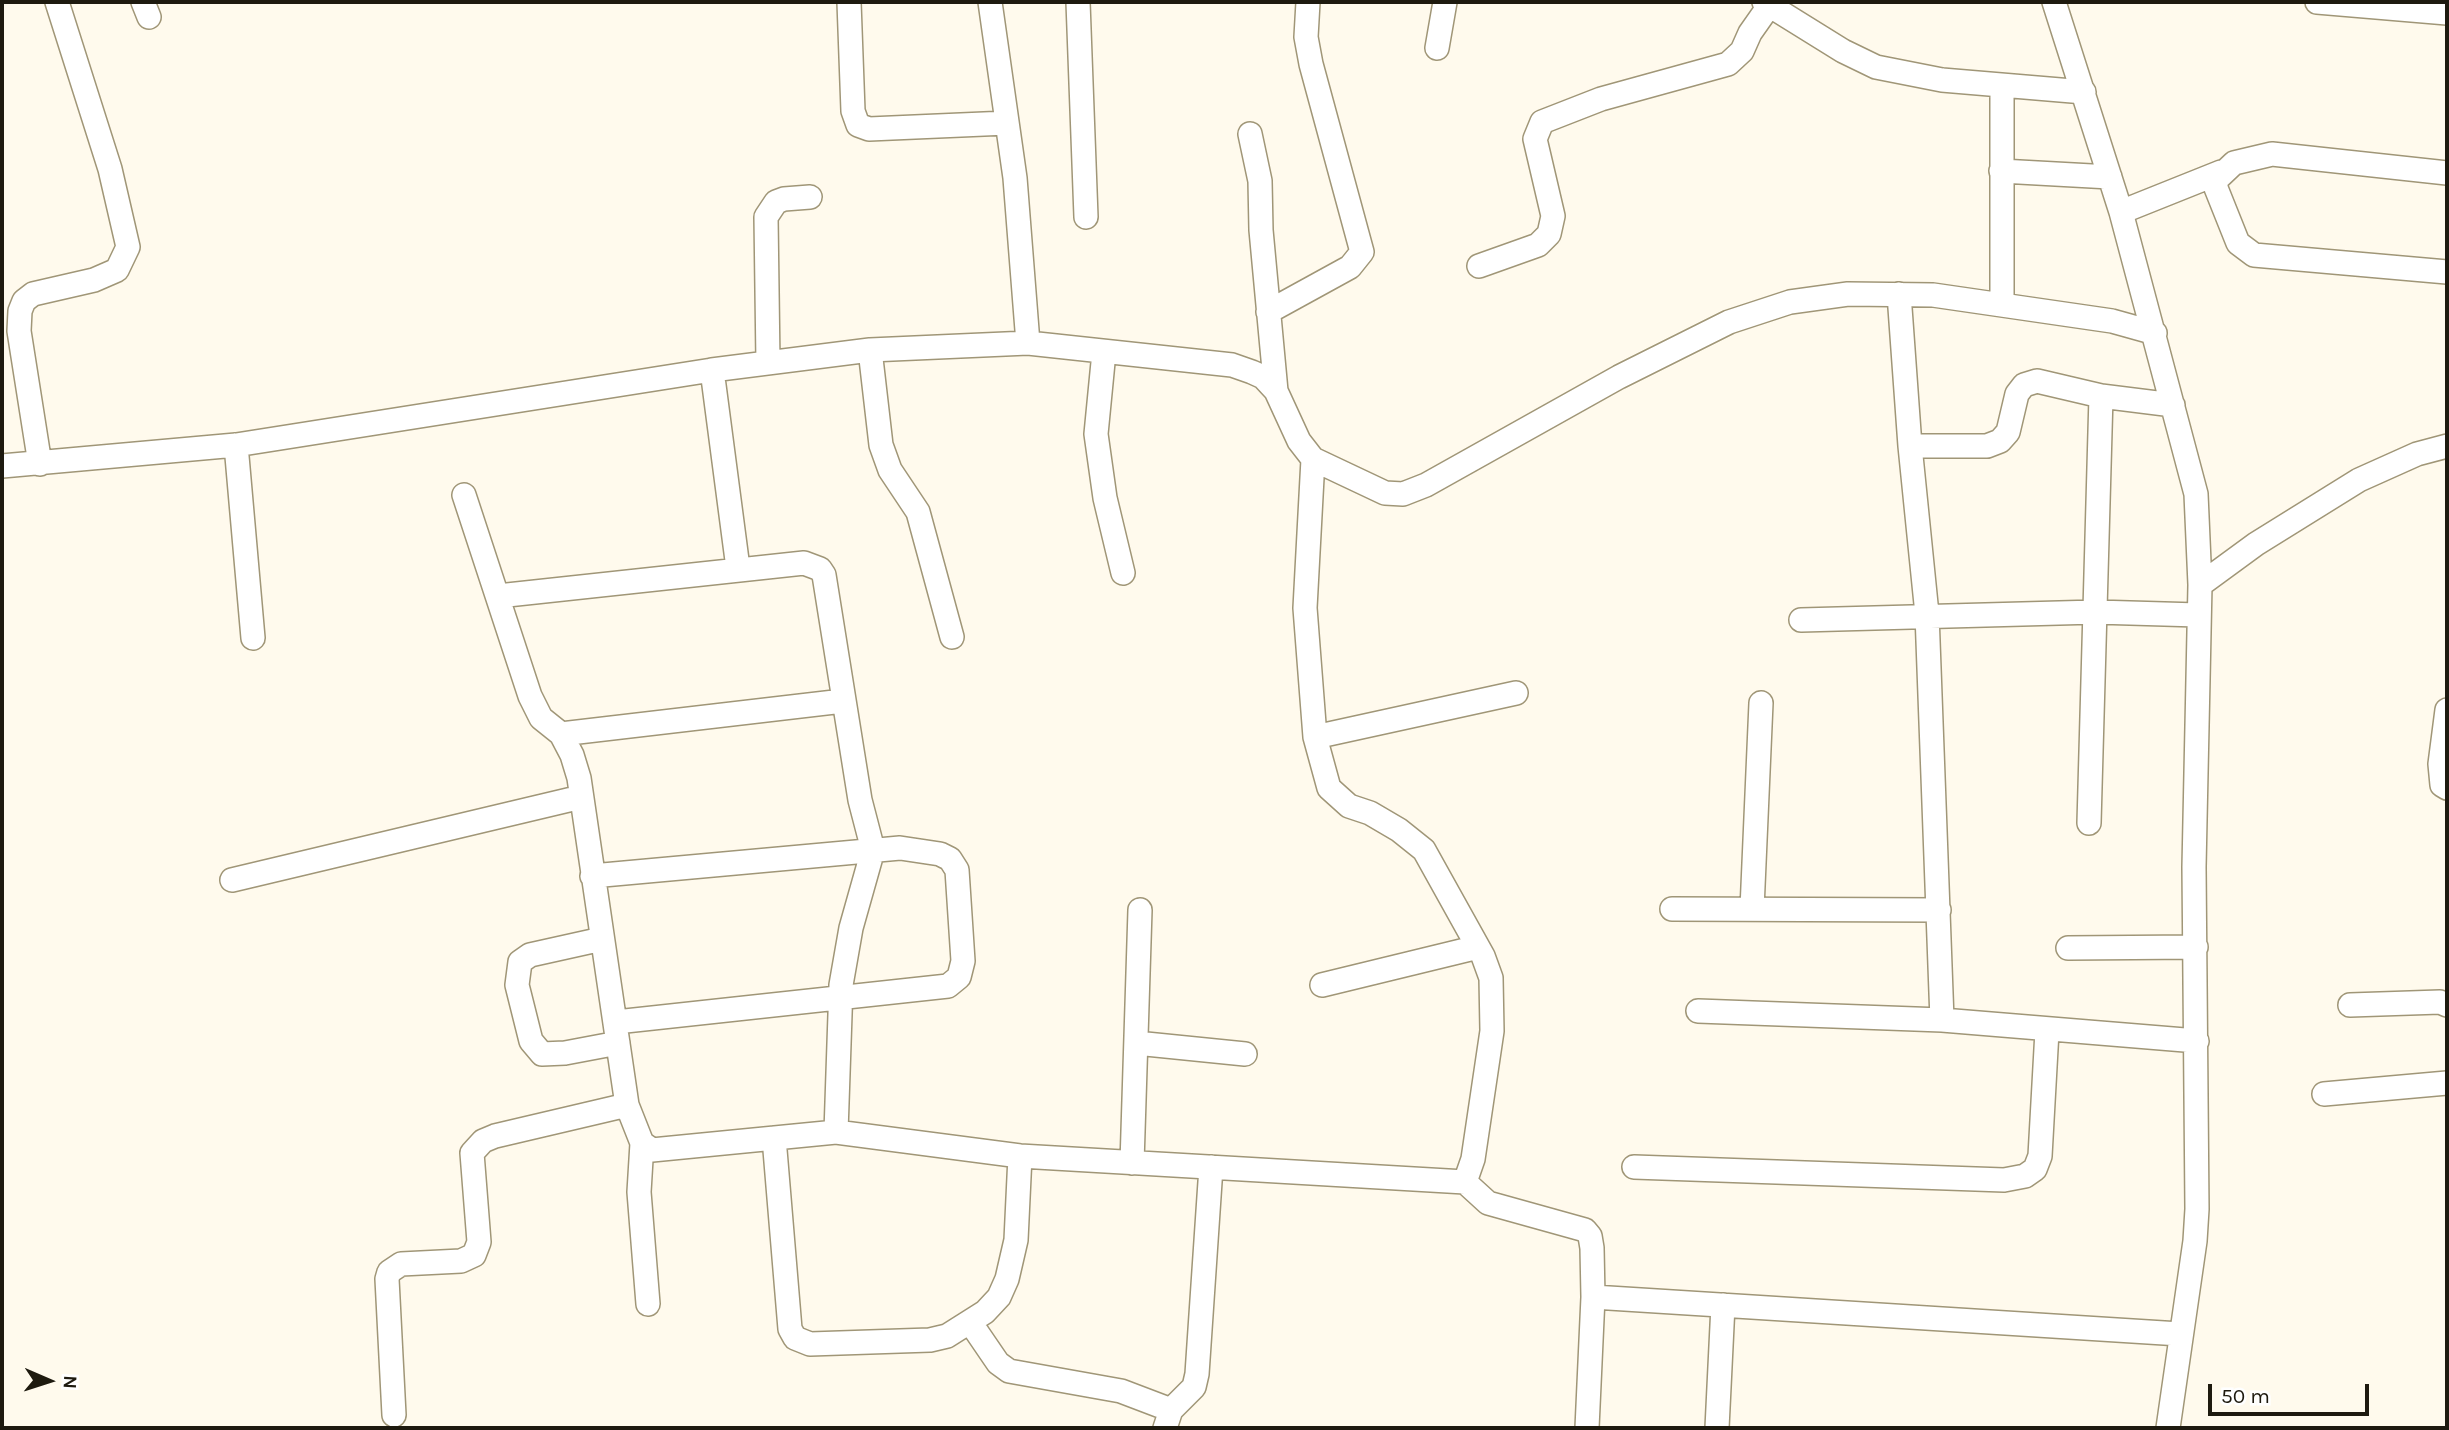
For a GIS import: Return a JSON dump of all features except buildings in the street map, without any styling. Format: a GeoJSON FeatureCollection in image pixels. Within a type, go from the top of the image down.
{"type":"FeatureCollection","features":[{"type":"Feature","properties":{"kind":"street"},"geometry":{"type":"LineString","coordinates":[[40,464],[19,331],[20,311],[24,301],[33,294],[94,280],[117,270],[128,247],[110,169],[57,2]]}},
{"type":"Feature","properties":{"kind":"street"},"geometry":{"type":"LineString","coordinates":[[849,2],[853,111],[858,125],[869,129],[1007,123]]}},
{"type":"Feature","properties":{"kind":"street"},"geometry":{"type":"LineString","coordinates":[[990,2],[1015,178],[1028,343]]}},
{"type":"Feature","properties":{"kind":"street"},"geometry":{"type":"LineString","coordinates":[[1078,2],[1086,217]]}},
{"type":"Feature","properties":{"kind":"street"},"geometry":{"type":"LineString","coordinates":[[1268,312],[1350,267],[1362,251],[1311,64],[1306,37],[1308,2]]}},
{"type":"Feature","properties":{"kind":"street"},"geometry":{"type":"LineString","coordinates":[[2054,2],[2121,212],[2196,494],[2200,585],[2197,615],[2194,867],[2197,1041],[2195,1241],[2168,1428]]}},
{"type":"Feature","properties":{"kind":"street"},"geometry":{"type":"LineString","coordinates":[[2317,2],[2447,13]]}},
{"type":"Feature","properties":{"kind":"street"},"geometry":{"type":"LineString","coordinates":[[1437,48],[1441,3]]}},
{"type":"Feature","properties":{"kind":"street"},"geometry":{"type":"LineString","coordinates":[[1479,266],[1538,245],[1549,234],[1553,216],[1535,139],[1542,122],[1601,99],[1728,64],[1742,51],[1766,4],[1843,51],[1876,67],[1912,76],[2084,92]]}},
{"type":"Feature","properties":{"kind":"street"},"geometry":{"type":"LineString","coordinates":[[2002,86],[2002,303]]}},
{"type":"Feature","properties":{"kind":"street"},"geometry":{"type":"LineString","coordinates":[[1250,134],[1260,181],[1276,391]]}},
{"type":"Feature","properties":{"kind":"street"},"geometry":{"type":"LineString","coordinates":[[2121,212],[2221,172],[2234,163],[2272,154],[2447,173]]}},
{"type":"Feature","properties":{"kind":"street"},"geometry":{"type":"LineString","coordinates":[[2001,171],[2110,177]]}},
{"type":"Feature","properties":{"kind":"street"},"geometry":{"type":"LineString","coordinates":[[2221,172],[2216,180],[2216,188],[2238,243],[2245,251],[2269,258],[2447,272]]}},
{"type":"Feature","properties":{"kind":"street"},"geometry":{"type":"LineString","coordinates":[[768,363],[765,217],[776,202],[784,198],[810,197]]}},
{"type":"Feature","properties":{"kind":"street"},"geometry":{"type":"LineString","coordinates":[[2,466],[236,445],[712,370],[870,350],[1028,343],[1232,365],[1263,377],[1276,391],[1299,441],[1313,459],[1385,493],[1403,494],[1426,485],[1619,377],[1729,322],[1790,302],[1848,294],[1899,294],[2002,303],[2112,321],[2155,333]]}},
{"type":"Feature","properties":{"kind":"street"},"geometry":{"type":"LineString","coordinates":[[1899,294],[1910,446],[1927,614],[1942,1020]]}},
{"type":"Feature","properties":{"kind":"street"},"geometry":{"type":"LineString","coordinates":[[870,350],[881,445],[890,470],[918,512],[952,637]]}},
{"type":"Feature","properties":{"kind":"street"},"geometry":{"type":"LineString","coordinates":[[1104,352],[1097,406],[1097,445],[1105,498],[1123,573]]}},
{"type":"Feature","properties":{"kind":"street"},"geometry":{"type":"LineString","coordinates":[[712,370],[738,568]]}},
{"type":"Feature","properties":{"kind":"street"},"geometry":{"type":"LineString","coordinates":[[1910,446],[1987,446],[2000,441],[2008,432],[2017,394],[2024,386],[2037,381],[2101,396],[2173,405]]}},
{"type":"Feature","properties":{"kind":"street"},"geometry":{"type":"LineString","coordinates":[[2090,823],[2101,396]]}},
{"type":"Feature","properties":{"kind":"street"},"geometry":{"type":"LineString","coordinates":[[236,445],[253,638]]}},
{"type":"Feature","properties":{"kind":"street"},"geometry":{"type":"LineString","coordinates":[[2200,585],[2256,544],[2359,480],[2417,454],[2447,446]]}},
{"type":"Feature","properties":{"kind":"street"},"geometry":{"type":"LineString","coordinates":[[1313,459],[1305,608],[1315,737],[1329,788],[1349,806],[1370,813],[1399,830],[1424,850],[1478,947],[1491,978],[1493,1006],[1473,1159],[1465,1182]]}},
{"type":"Feature","properties":{"kind":"street"},"geometry":{"type":"LineString","coordinates":[[464,495],[530,696],[541,718],[561,734],[572,755],[581,797],[627,1105],[642,1143],[639,1192],[648,1304]]}},
{"type":"Feature","properties":{"kind":"street"},"geometry":{"type":"LineString","coordinates":[[498,596],[650,581],[738,568],[804,563],[820,569],[824,575],[860,800],[873,850],[851,928],[840,999],[836,1132]]}},
{"type":"Feature","properties":{"kind":"street"},"geometry":{"type":"LineString","coordinates":[[1801,620],[1927,614],[2096,612],[2197,615]]}},
{"type":"Feature","properties":{"kind":"street"},"geometry":{"type":"LineString","coordinates":[[1315,737],[1516,693]]}},
{"type":"Feature","properties":{"kind":"street"},"geometry":{"type":"LineString","coordinates":[[561,734],[843,701]]}},
{"type":"Feature","properties":{"kind":"street"},"geometry":{"type":"LineString","coordinates":[[1752,909],[1761,704]]}},
{"type":"Feature","properties":{"kind":"street"},"geometry":{"type":"LineString","coordinates":[[2447,710],[2440,764],[2442,785],[2447,788]]}},
{"type":"Feature","properties":{"kind":"street"},"geometry":{"type":"LineString","coordinates":[[232,880],[581,797]]}},
{"type":"Feature","properties":{"kind":"street"},"geometry":{"type":"LineString","coordinates":[[592,876],[900,848],[940,854],[950,859],[957,870],[963,961],[959,977],[948,986],[617,1032],[550,1055],[542,1054],[531,1041],[517,985],[520,962],[530,955],[602,939]]}},
{"type":"Feature","properties":{"kind":"street"},"geometry":{"type":"LineString","coordinates":[[1672,909],[1939,910]]}},
{"type":"Feature","properties":{"kind":"street"},"geometry":{"type":"LineString","coordinates":[[1132,1163],[1140,910]]}},
{"type":"Feature","properties":{"kind":"street"},"geometry":{"type":"LineString","coordinates":[[1322,985],[1478,947]]}},
{"type":"Feature","properties":{"kind":"street"},"geometry":{"type":"LineString","coordinates":[[2068,948],[2196,947]]}},
{"type":"Feature","properties":{"kind":"street"},"geometry":{"type":"LineString","coordinates":[[2350,1005],[2440,1002],[2447,1005]]}},
{"type":"Feature","properties":{"kind":"street"},"geometry":{"type":"LineString","coordinates":[[1698,1011],[1942,1020],[2047,1031],[2197,1041]]}},
{"type":"Feature","properties":{"kind":"street"},"geometry":{"type":"LineString","coordinates":[[1634,1167],[2004,1180],[2025,1176],[2035,1170],[2040,1156],[2047,1031]]}},
{"type":"Feature","properties":{"kind":"street"},"geometry":{"type":"LineString","coordinates":[[1136,1043],[1245,1054]]}},
{"type":"Feature","properties":{"kind":"street"},"geometry":{"type":"LineString","coordinates":[[2324,1094],[2447,1083]]}},
{"type":"Feature","properties":{"kind":"street"},"geometry":{"type":"LineString","coordinates":[[394,1415],[387,1279],[389,1272],[401,1264],[461,1261],[474,1255],[479,1242],[472,1153],[483,1141],[495,1136],[627,1105]]}},
{"type":"Feature","properties":{"kind":"street"},"geometry":{"type":"LineString","coordinates":[[642,1143],[652,1150],[666,1151],[836,1132],[1020,1156],[1465,1182],[1488,1203],[1585,1230],[1590,1237],[1593,1297],[1587,1428]]}},
{"type":"Feature","properties":{"kind":"street"},"geometry":{"type":"LineString","coordinates":[[774,1138],[790,1329],[795,1338],[810,1344],[930,1340],[947,1336],[970,1322],[999,1297],[1007,1279],[1016,1240],[1020,1156]]}},
{"type":"Feature","properties":{"kind":"street"},"geometry":{"type":"LineString","coordinates":[[970,1322],[999,1363],[1009,1371],[1121,1391],[1168,1419],[1194,1387],[1197,1374],[1211,1167]]}},
{"type":"Feature","properties":{"kind":"street"},"geometry":{"type":"LineString","coordinates":[[1593,1297],[2180,1334]]}},
{"type":"Feature","properties":{"kind":"street"},"geometry":{"type":"LineString","coordinates":[[1717,1428],[1723,1305]]}}]}
